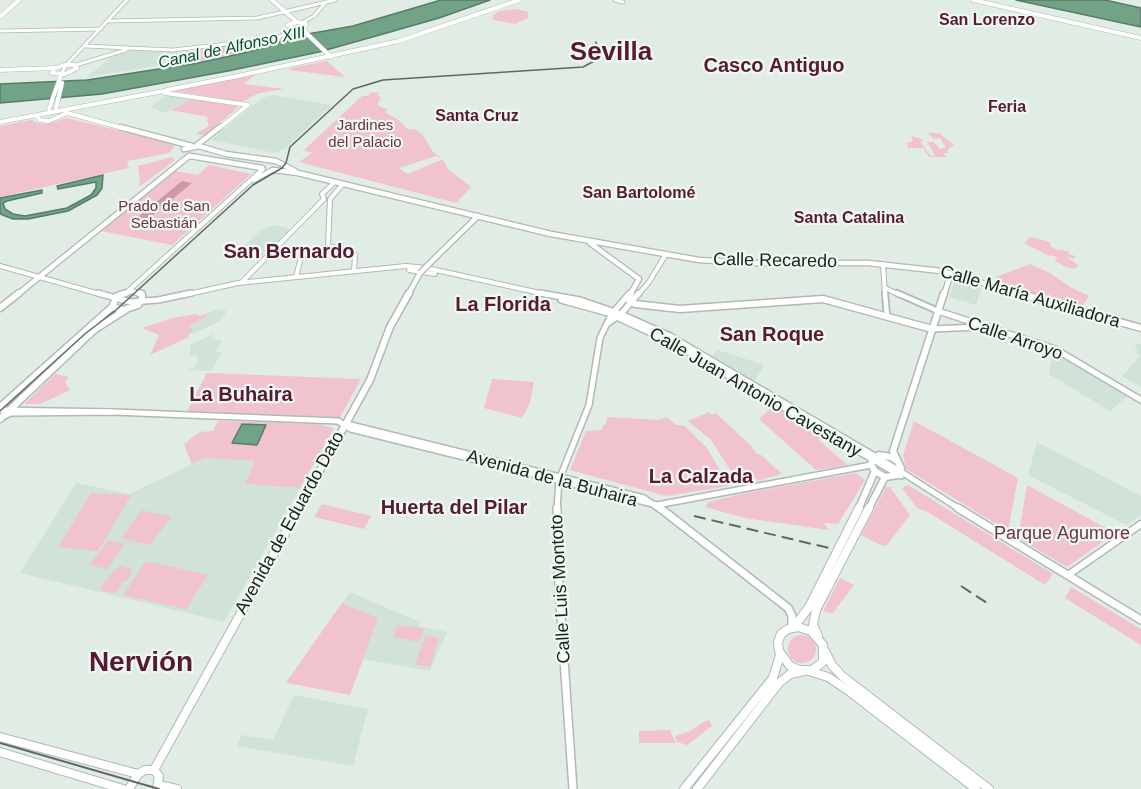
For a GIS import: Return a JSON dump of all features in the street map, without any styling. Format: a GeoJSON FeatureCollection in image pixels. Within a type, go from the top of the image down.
{"type":"FeatureCollection","features":[{"type":"Feature","properties":{"kind":"main road"},"geometry":{"type":"LineString","coordinates":[[2,13],[17,0]]}},
{"type":"Feature","properties":{"kind":"main road"},"geometry":{"type":"LineString","coordinates":[[53,107],[60,76],[68,64],[127,0]]}},
{"type":"Feature","properties":{"kind":"main road"},"geometry":{"type":"LineString","coordinates":[[272,0],[294,22]]}},
{"type":"Feature","properties":{"kind":"main road"},"geometry":{"type":"LineString","coordinates":[[284,12],[335,0]]}},
{"type":"Feature","properties":{"kind":"main road"},"geometry":{"type":"LineString","coordinates":[[137,96],[376,46],[519,0]]}},
{"type":"Feature","properties":{"kind":"main road"},"geometry":{"type":"LineString","coordinates":[[975,0],[1141,38]]}},
{"type":"Feature","properties":{"kind":"main road"},"geometry":{"type":"LineString","coordinates":[[292,29],[288,26],[314,16],[326,2]]}},
{"type":"Feature","properties":{"kind":"main road"},"geometry":{"type":"LineString","coordinates":[[302,29],[306,24],[303,22]]}},
{"type":"Feature","properties":{"kind":"main road"},"geometry":{"type":"LineString","coordinates":[[85,46],[167,50],[224,45],[281,36],[292,29],[302,29],[331,57]]}},
{"type":"Feature","properties":{"kind":"main road"},"geometry":{"type":"LineString","coordinates":[[0,71],[76,65],[113,52],[142,49]]}},
{"type":"Feature","properties":{"kind":"main road"},"geometry":{"type":"LineString","coordinates":[[0,71],[60,76],[72,72],[77,68],[76,65]]}},
{"type":"Feature","properties":{"kind":"main road"},"geometry":{"type":"LineString","coordinates":[[56,68],[60,76]]}},
{"type":"Feature","properties":{"kind":"main road"},"geometry":{"type":"LineString","coordinates":[[0,123],[38,115],[68,112],[94,104],[168,91],[248,105],[197,146],[184,149]]}},
{"type":"Feature","properties":{"kind":"main road"},"geometry":{"type":"LineString","coordinates":[[38,115],[53,107],[180,142],[280,164],[298,172],[343,184],[590,241],[637,276],[645,279],[652,277]]}},
{"type":"Feature","properties":{"kind":"main road"},"geometry":{"type":"LineString","coordinates":[[38,115],[38,119],[46,121],[62,117],[68,112]]}},
{"type":"Feature","properties":{"kind":"main road"},"geometry":{"type":"LineString","coordinates":[[180,142],[184,149]]}},
{"type":"Feature","properties":{"kind":"main road"},"geometry":{"type":"LineString","coordinates":[[0,306],[187,156],[200,153],[197,146]]}},
{"type":"Feature","properties":{"kind":"main road"},"geometry":{"type":"LineString","coordinates":[[184,149],[181,152],[187,156],[298,172]]}},
{"type":"Feature","properties":{"kind":"main road"},"geometry":{"type":"LineString","coordinates":[[263,168],[264,164],[269,162]]}},
{"type":"Feature","properties":{"kind":"main road"},"geometry":{"type":"LineString","coordinates":[[273,170],[280,164]]}},
{"type":"Feature","properties":{"kind":"main road","name":"Avenida de Eduardo Dato"},"geometry":{"type":"LineString","coordinates":[[154,770],[370,380],[390,327],[403,303],[422,271],[478,216]]}},
{"type":"Feature","properties":{"kind":"main road","name":"Calle Recaredo"},"geometry":{"type":"LineString","coordinates":[[590,241],[738,263],[883,264]]}},
{"type":"Feature","properties":{"kind":"main road"},"geometry":{"type":"LineString","coordinates":[[601,250],[602,245],[611,244]]}},
{"type":"Feature","properties":{"kind":"main road","name":"Calle Luis Montoto"},"geometry":{"type":"LineString","coordinates":[[573,789],[559,588],[557,511],[560,478],[588,410],[600,338],[606,325],[632,302],[652,277],[666,254]]}},
{"type":"Feature","properties":{"kind":"main road","name":"Calle María Auxiliadora"},"geometry":{"type":"LineString","coordinates":[[883,264],[950,274],[1141,328]]}},
{"type":"Feature","properties":{"kind":"main road"},"geometry":{"type":"LineString","coordinates":[[0,266],[106,296],[126,292],[158,300],[242,282],[397,267],[455,276],[539,294],[616,315]]}},
{"type":"Feature","properties":{"kind":"main road"},"geometry":{"type":"LineString","coordinates":[[684,789],[773,678],[778,668],[780,655],[779,638],[811,608],[866,502],[885,477],[899,473],[893,451],[950,274]]}},
{"type":"Feature","properties":{"kind":"main road","name":"Calle Luis Montoto"},"geometry":{"type":"LineString","coordinates":[[616,315],[639,282],[637,276]]}},
{"type":"Feature","properties":{"kind":"main road"},"geometry":{"type":"LineString","coordinates":[[634,289],[628,299],[632,302],[680,309],[823,299],[932,329],[986,327]]}},
{"type":"Feature","properties":{"kind":"main road"},"geometry":{"type":"LineString","coordinates":[[1,413],[126,292]]}},
{"type":"Feature","properties":{"kind":"main road"},"geometry":{"type":"LineString","coordinates":[[106,296],[116,310],[127,309]]}},
{"type":"Feature","properties":{"kind":"main road"},"geometry":{"type":"LineString","coordinates":[[113,303],[141,297]]}},
{"type":"Feature","properties":{"kind":"main road"},"geometry":{"type":"LineString","coordinates":[[1,413],[11,409],[94,330],[141,297]]}},
{"type":"Feature","properties":{"kind":"main road","name":"Calle Arroyo"},"geometry":{"type":"LineString","coordinates":[[938,312],[1055,349],[1141,400]]}},
{"type":"Feature","properties":{"kind":"main road","name":"Calle Juan Antonio Cavestany"},"geometry":{"type":"LineString","coordinates":[[616,315],[670,336],[873,463],[899,473],[1141,620]]}},
{"type":"Feature","properties":{"kind":"main road","name":"Avenida de la Buhaira"},"geometry":{"type":"LineString","coordinates":[[11,409],[114,412]]}},
{"type":"Feature","properties":{"kind":"main road","name":"Avenida de la Buhaira"},"geometry":{"type":"LineString","coordinates":[[1,413],[114,412],[325,420],[560,478],[642,503],[657,505]]}},
{"type":"Feature","properties":{"kind":"main road"},"geometry":{"type":"LineString","coordinates":[[657,505],[873,463],[893,451]]}},
{"type":"Feature","properties":{"kind":"main road"},"geometry":{"type":"LineString","coordinates":[[885,455],[897,460]]}},
{"type":"Feature","properties":{"kind":"main road"},"geometry":{"type":"LineString","coordinates":[[873,463],[885,477]]}},
{"type":"Feature","properties":{"kind":"main road"},"geometry":{"type":"LineString","coordinates":[[866,502],[873,463]]}},
{"type":"Feature","properties":{"kind":"main road"},"geometry":{"type":"LineString","coordinates":[[657,505],[666,515],[788,608],[800,613],[811,608]]}},
{"type":"Feature","properties":{"kind":"main road"},"geometry":{"type":"LineString","coordinates":[[788,608],[792,616],[793,627]]}},
{"type":"Feature","properties":{"kind":"main road"},"geometry":{"type":"LineString","coordinates":[[811,608],[818,636],[842,676],[989,789]]}},
{"type":"Feature","properties":{"kind":"main road"},"geometry":{"type":"LineString","coordinates":[[793,627],[807,629],[818,636]]}},
{"type":"Feature","properties":{"kind":"main road"},"geometry":{"type":"LineString","coordinates":[[697,789],[779,683],[789,674],[806,671],[820,665],[825,651]]}},
{"type":"Feature","properties":{"kind":"main road"},"geometry":{"type":"LineString","coordinates":[[780,655],[790,666],[828,677],[849,691],[976,789]]}},
{"type":"Feature","properties":{"kind":"main road"},"geometry":{"type":"LineString","coordinates":[[0,737],[138,774]]}},
{"type":"Feature","properties":{"kind":"main road"},"geometry":{"type":"LineString","coordinates":[[0,752],[123,789]]}},
{"type":"Feature","properties":{"kind":"main road"},"geometry":{"type":"LineString","coordinates":[[129,789],[138,774],[145,770],[154,770],[159,776],[158,787],[177,789]]}},
{"type":"Feature","properties":{"kind":"street"},"geometry":{"type":"LineString","coordinates":[[615,0],[623,2]]}},
{"type":"Feature","properties":{"kind":"street"},"geometry":{"type":"LineString","coordinates":[[108,21],[257,18],[284,12]]}},
{"type":"Feature","properties":{"kind":"street"},"geometry":{"type":"LineString","coordinates":[[0,31],[101,29]]}},
{"type":"Feature","properties":{"kind":"street"},"geometry":{"type":"LineString","coordinates":[[249,166],[254,173],[251,181]]}},
{"type":"Feature","properties":{"kind":"street"},"geometry":{"type":"LineString","coordinates":[[126,292],[145,278],[263,168]]}},
{"type":"Feature","properties":{"kind":"street"},"geometry":{"type":"LineString","coordinates":[[251,181],[273,170]]}},
{"type":"Feature","properties":{"kind":"street"},"geometry":{"type":"LineString","coordinates":[[328,246],[327,199],[322,194],[335,182]]}},
{"type":"Feature","properties":{"kind":"street"},"geometry":{"type":"LineString","coordinates":[[242,282],[343,184]]}},
{"type":"Feature","properties":{"kind":"street"},"geometry":{"type":"LineString","coordinates":[[296,277],[301,258],[328,246],[346,250],[355,255],[354,271]]}},
{"type":"Feature","properties":{"kind":"street"},"geometry":{"type":"LineString","coordinates":[[883,264],[887,316]]}},
{"type":"Feature","properties":{"kind":"street"},"geometry":{"type":"LineString","coordinates":[[141,297],[140,285],[145,278]]}},
{"type":"Feature","properties":{"kind":"street","name":"Calle Arroyo"},"geometry":{"type":"LineString","coordinates":[[885,288],[938,312]]}},
{"type":"Feature","properties":{"kind":"street"},"geometry":{"type":"LineString","coordinates":[[1068,575],[1141,524]]}},
{"type":"Feature","properties":{"kind":"shaded area","name":"Canal de Alfonso XIII"},"geometry":{"type":"Polygon","coordinates":[[[441,0],[490,0],[439,18],[319,52],[102,94],[0,103],[0,84],[87,80],[198,63],[248,52],[302,35],[353,26],[441,0]]]}},
{"type":"Feature","properties":{"kind":"shaded area"},"geometry":{"type":"Polygon","coordinates":[[[1016,0],[1105,0],[1141,8],[1141,27],[1016,0]]]}},
{"type":"Feature","properties":{"kind":"shaded area"},"geometry":{"type":"Polygon","coordinates":[[[134,50],[194,50],[196,60],[87,77],[116,53],[134,50]]]}},
{"type":"Feature","properties":{"kind":"shaded area"},"geometry":{"type":"Polygon","coordinates":[[[166,95],[192,99],[165,113],[151,107],[166,95]]]}},
{"type":"Feature","properties":{"kind":"shaded area"},"geometry":{"type":"Polygon","coordinates":[[[273,95],[332,105],[286,148],[275,153],[211,140],[262,98],[273,95]]]}},
{"type":"Feature","properties":{"kind":"shaded area"},"geometry":{"type":"Polygon","coordinates":[[[103,175],[102,188],[97,195],[68,211],[28,219],[13,219],[0,214],[0,198],[42,190],[42,193],[3,203],[5,209],[13,214],[25,216],[67,208],[91,195],[96,188],[96,182],[58,189],[57,186],[103,175]]]}},
{"type":"Feature","properties":{"kind":"shaded area"},"geometry":{"type":"Polygon","coordinates":[[[182,181],[192,183],[148,219],[138,217],[182,181]]]}},
{"type":"Feature","properties":{"kind":"shaded area"},"geometry":{"type":"Polygon","coordinates":[[[275,225],[288,228],[289,231],[261,259],[236,254],[262,229],[275,225]]]}},
{"type":"Feature","properties":{"kind":"shaded area"},"geometry":{"type":"Polygon","coordinates":[[[955,280],[981,288],[976,305],[949,297],[955,280]]]}},
{"type":"Feature","properties":{"kind":"shaded area"},"geometry":{"type":"Polygon","coordinates":[[[216,309],[227,311],[219,322],[189,334],[188,328],[216,309]]]}},
{"type":"Feature","properties":{"kind":"shaded area"},"geometry":{"type":"Polygon","coordinates":[[[214,334],[212,339],[222,340],[216,352],[222,352],[211,371],[187,370],[195,367],[197,362],[197,355],[189,356],[191,344],[214,334]]]}},
{"type":"Feature","properties":{"kind":"shaded area"},"geometry":{"type":"Polygon","coordinates":[[[1138,343],[1141,344],[1141,387],[1122,376],[1140,356],[1136,353],[1138,349],[1134,347],[1138,343]]]}},
{"type":"Feature","properties":{"kind":"shaded area"},"geometry":{"type":"Polygon","coordinates":[[[716,350],[764,365],[755,381],[713,356],[716,350]]]}},
{"type":"Feature","properties":{"kind":"shaded area"},"geometry":{"type":"Polygon","coordinates":[[[1053,351],[1128,396],[1110,411],[1049,374],[1053,351]]]}},
{"type":"Feature","properties":{"kind":"shaded area"},"geometry":{"type":"Polygon","coordinates":[[[242,424],[266,425],[257,445],[232,443],[242,424]]]}},
{"type":"Feature","properties":{"kind":"shaded area"},"geometry":{"type":"Polygon","coordinates":[[[1037,442],[1141,496],[1141,515],[1126,525],[1028,475],[1037,442]]]}},
{"type":"Feature","properties":{"kind":"shaded area"},"geometry":{"type":"Polygon","coordinates":[[[205,458],[255,460],[245,484],[300,488],[224,622],[20,573],[76,483],[129,494],[205,458]]]}},
{"type":"Feature","properties":{"kind":"shaded area"},"geometry":{"type":"Polygon","coordinates":[[[350,592],[420,622],[418,626],[447,632],[430,671],[363,659],[378,619],[342,603],[350,592]]]}},
{"type":"Feature","properties":{"kind":"shaded area"},"geometry":{"type":"Polygon","coordinates":[[[294,695],[368,709],[353,766],[237,746],[242,735],[273,740],[294,695]]]}},
{"type":"Feature","properties":{"kind":"green space"},"geometry":{"type":"Polygon","coordinates":[[[516,9],[528,12],[528,18],[515,24],[493,20],[493,15],[499,11],[516,9]]]}},
{"type":"Feature","properties":{"kind":"green space"},"geometry":{"type":"Polygon","coordinates":[[[290,32],[300,32],[302,35],[248,52],[196,62],[194,49],[280,39],[290,32]]]}},
{"type":"Feature","properties":{"kind":"green space"},"geometry":{"type":"Polygon","coordinates":[[[327,61],[345,77],[289,70],[291,68],[327,61]]]}},
{"type":"Feature","properties":{"kind":"green space"},"geometry":{"type":"Polygon","coordinates":[[[256,74],[244,84],[284,89],[259,93],[242,102],[174,91],[256,74]]]}},
{"type":"Feature","properties":{"kind":"green space","name":"Jardines del Palacio"},"geometry":{"type":"Polygon","coordinates":[[[371,92],[379,93],[377,96],[381,97],[377,105],[388,110],[385,112],[409,130],[415,129],[422,134],[433,152],[442,158],[436,156],[399,168],[408,174],[443,159],[448,169],[471,187],[456,203],[299,162],[312,153],[304,150],[362,96],[368,96],[371,92]]]}},
{"type":"Feature","properties":{"kind":"green space"},"geometry":{"type":"Polygon","coordinates":[[[192,99],[238,107],[206,135],[200,135],[197,133],[209,126],[208,117],[171,110],[192,99]]]}},
{"type":"Feature","properties":{"kind":"green space"},"geometry":{"type":"Polygon","coordinates":[[[67,118],[175,144],[170,153],[127,161],[129,168],[0,197],[0,126],[31,120],[47,124],[67,118]]]}},
{"type":"Feature","properties":{"kind":"green space"},"geometry":{"type":"Polygon","coordinates":[[[927,133],[939,133],[954,145],[948,149],[948,153],[943,153],[946,157],[929,157],[923,148],[908,148],[907,143],[913,141],[911,136],[922,139],[923,141],[920,142],[931,156],[935,155],[927,142],[934,142],[940,149],[946,147],[940,138],[934,139],[927,133]]]}},
{"type":"Feature","properties":{"kind":"green space"},"geometry":{"type":"Polygon","coordinates":[[[172,157],[175,160],[139,187],[138,166],[172,157]]]}},
{"type":"Feature","properties":{"kind":"green space","name":"Prado de San Sebastián"},"geometry":{"type":"Polygon","coordinates":[[[209,165],[251,174],[172,245],[101,231],[175,171],[198,175],[209,165]]]}},
{"type":"Feature","properties":{"kind":"green space"},"geometry":{"type":"Polygon","coordinates":[[[1030,237],[1050,242],[1056,250],[1069,251],[1069,254],[1075,256],[1074,259],[1066,257],[1078,265],[1075,269],[1066,267],[1055,261],[1058,258],[1049,256],[1024,243],[1030,237]]]}},
{"type":"Feature","properties":{"kind":"green space"},"geometry":{"type":"Polygon","coordinates":[[[1030,264],[1089,296],[1082,307],[995,281],[996,277],[1030,264]]]}},
{"type":"Feature","properties":{"kind":"green space"},"geometry":{"type":"Polygon","coordinates":[[[212,312],[189,327],[193,330],[189,333],[189,337],[150,355],[159,335],[142,328],[173,318],[196,314],[200,316],[212,312]]]}},
{"type":"Feature","properties":{"kind":"green space"},"geometry":{"type":"Polygon","coordinates":[[[207,373],[361,379],[338,421],[185,415],[207,373]]]}},
{"type":"Feature","properties":{"kind":"green space"},"geometry":{"type":"Polygon","coordinates":[[[55,374],[69,377],[65,382],[70,390],[40,404],[24,404],[55,374]]]}},
{"type":"Feature","properties":{"kind":"green space"},"geometry":{"type":"Polygon","coordinates":[[[492,379],[534,382],[530,403],[522,418],[484,408],[492,379]]]}},
{"type":"Feature","properties":{"kind":"green space"},"geometry":{"type":"Polygon","coordinates":[[[773,406],[823,436],[819,440],[847,465],[816,470],[759,419],[773,406]]]}},
{"type":"Feature","properties":{"kind":"green space"},"geometry":{"type":"Polygon","coordinates":[[[709,412],[712,415],[716,413],[757,454],[782,474],[757,481],[756,478],[738,482],[711,440],[688,421],[709,412]]]}},
{"type":"Feature","properties":{"kind":"green space"},"geometry":{"type":"Polygon","coordinates":[[[607,417],[658,420],[667,417],[676,425],[685,426],[707,448],[729,486],[666,496],[570,470],[586,431],[602,430],[603,425],[606,425],[607,417]]]}},
{"type":"Feature","properties":{"kind":"green space"},"geometry":{"type":"Polygon","coordinates":[[[218,421],[318,424],[334,428],[300,488],[245,484],[255,461],[205,458],[192,464],[184,444],[200,432],[213,431],[218,421]]]}},
{"type":"Feature","properties":{"kind":"green space"},"geometry":{"type":"Polygon","coordinates":[[[914,421],[1018,478],[1008,531],[906,469],[903,455],[914,421]]]}},
{"type":"Feature","properties":{"kind":"green space"},"geometry":{"type":"Polygon","coordinates":[[[856,473],[865,480],[838,524],[824,523],[829,530],[745,518],[705,507],[708,502],[746,493],[856,473]]]}},
{"type":"Feature","properties":{"kind":"green space"},"geometry":{"type":"Polygon","coordinates":[[[908,485],[1053,574],[1045,585],[926,511],[917,508],[902,488],[908,485]]]}},
{"type":"Feature","properties":{"kind":"green space","name":"Parque Agumore"},"geometry":{"type":"Polygon","coordinates":[[[1027,485],[1115,533],[1067,567],[1018,538],[1027,485]]]}},
{"type":"Feature","properties":{"kind":"green space"},"geometry":{"type":"Polygon","coordinates":[[[886,487],[890,487],[910,515],[887,545],[883,546],[861,535],[886,487]]]}},
{"type":"Feature","properties":{"kind":"green space"},"geometry":{"type":"Polygon","coordinates":[[[91,493],[131,495],[98,551],[58,547],[91,493]]]}},
{"type":"Feature","properties":{"kind":"green space"},"geometry":{"type":"Polygon","coordinates":[[[322,504],[371,516],[364,529],[314,517],[322,504]]]}},
{"type":"Feature","properties":{"kind":"green space"},"geometry":{"type":"Polygon","coordinates":[[[142,510],[171,517],[150,545],[121,538],[142,510]]]}},
{"type":"Feature","properties":{"kind":"green space"},"geometry":{"type":"Polygon","coordinates":[[[109,540],[125,544],[107,569],[89,565],[109,540]]]}},
{"type":"Feature","properties":{"kind":"green space"},"geometry":{"type":"Polygon","coordinates":[[[146,561],[208,575],[186,609],[123,595],[146,561]]]}},
{"type":"Feature","properties":{"kind":"green space"},"geometry":{"type":"Polygon","coordinates":[[[119,566],[132,569],[126,582],[123,581],[117,593],[101,591],[106,580],[110,578],[108,577],[119,566]]]}},
{"type":"Feature","properties":{"kind":"green space"},"geometry":{"type":"Polygon","coordinates":[[[840,578],[854,585],[833,613],[825,612],[823,611],[840,578]]]}},
{"type":"Feature","properties":{"kind":"green space"},"geometry":{"type":"Polygon","coordinates":[[[1071,587],[1141,629],[1141,645],[1065,598],[1071,587]]]}},
{"type":"Feature","properties":{"kind":"green space"},"geometry":{"type":"Polygon","coordinates":[[[342,603],[378,618],[350,695],[287,683],[287,681],[342,603]]]}},
{"type":"Feature","properties":{"kind":"green space"},"geometry":{"type":"Polygon","coordinates":[[[397,625],[424,629],[419,642],[393,637],[397,625]]]}},
{"type":"Feature","properties":{"kind":"green space"},"geometry":{"type":"Polygon","coordinates":[[[802,635],[812,639],[816,649],[812,659],[802,663],[792,659],[788,649],[792,639],[802,635]]]}},
{"type":"Feature","properties":{"kind":"green space"},"geometry":{"type":"Polygon","coordinates":[[[425,636],[439,638],[430,667],[415,665],[425,636]]]}},
{"type":"Feature","properties":{"kind":"green space"},"geometry":{"type":"Polygon","coordinates":[[[707,720],[712,726],[687,745],[677,742],[675,736],[690,731],[707,720]]]}},
{"type":"Feature","properties":{"kind":"green space"},"geometry":{"type":"Polygon","coordinates":[[[670,730],[676,743],[639,743],[639,731],[670,730]]]}},
{"type":"Feature","properties":{"kind":"tram line"},"geometry":{"type":"LineString","coordinates":[[0,411],[86,333],[116,310],[253,185],[282,168],[286,163],[290,147],[353,89],[383,80],[583,67],[600,58],[596,42]]}},
{"type":"Feature","properties":{"kind":"tram line"},"geometry":{"type":"LineString","coordinates":[[0,743],[159,789]]}},
{"type":"Feature","properties":{"kind":"railway"},"geometry":{"type":"LineString","coordinates":[[694,516],[829,548]]}},
{"type":"Feature","properties":{"kind":"railway"},"geometry":{"type":"LineString","coordinates":[[961,586],[990,605]]}},
{"type":"Feature","properties":{"kind":"district","name":"San Lorenzo"},"geometry":{"type":"Point","coordinates":[987,21]}},
{"type":"Feature","properties":{"kind":"district","name":"Sevilla"},"geometry":{"type":"Point","coordinates":[611,53]}},
{"type":"Feature","properties":{"kind":"district","name":"Casco Antiguo"},"geometry":{"type":"Point","coordinates":[774,66]}},
{"type":"Feature","properties":{"kind":"district","name":"Feria"},"geometry":{"type":"Point","coordinates":[1007,108]}},
{"type":"Feature","properties":{"kind":"district","name":"Santa Cruz"},"geometry":{"type":"Point","coordinates":[477,117]}},
{"type":"Feature","properties":{"kind":"district","name":"San Bartolomé"},"geometry":{"type":"Point","coordinates":[639,194]}},
{"type":"Feature","properties":{"kind":"district","name":"Santa Catalina"},"geometry":{"type":"Point","coordinates":[849,219]}},
{"type":"Feature","properties":{"kind":"district","name":"San Bernardo"},"geometry":{"type":"Point","coordinates":[289,252]}},
{"type":"Feature","properties":{"kind":"district","name":"La Florida"},"geometry":{"type":"Point","coordinates":[503,305]}},
{"type":"Feature","properties":{"kind":"district","name":"San Roque"},"geometry":{"type":"Point","coordinates":[772,335]}},
{"type":"Feature","properties":{"kind":"district","name":"La Buhaira"},"geometry":{"type":"Point","coordinates":[241,395]}},
{"type":"Feature","properties":{"kind":"district","name":"La Calzada"},"geometry":{"type":"Point","coordinates":[701,477]}},
{"type":"Feature","properties":{"kind":"district","name":"Huerta del Pilar"},"geometry":{"type":"Point","coordinates":[454,508]}},
{"type":"Feature","properties":{"kind":"district","name":"Nervión"},"geometry":{"type":"Point","coordinates":[141,663]}}]}
